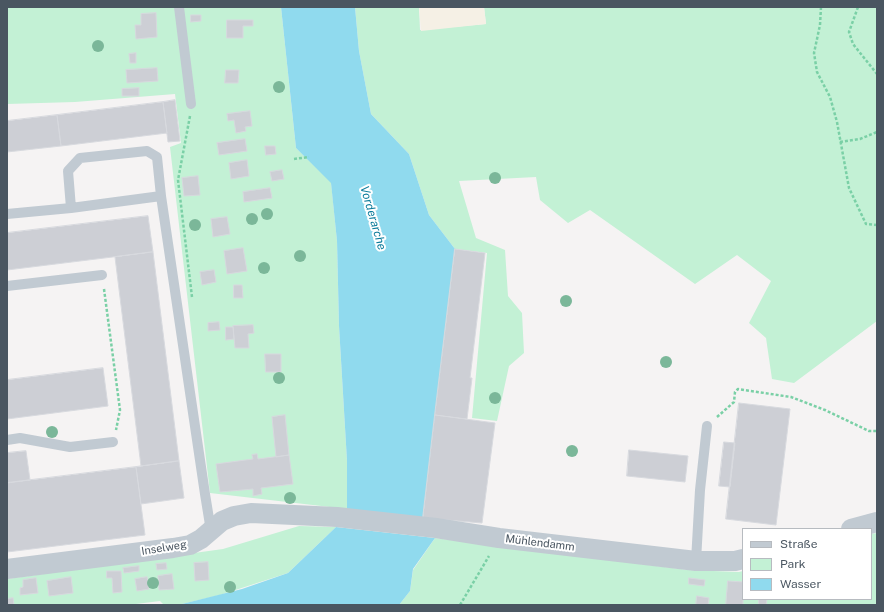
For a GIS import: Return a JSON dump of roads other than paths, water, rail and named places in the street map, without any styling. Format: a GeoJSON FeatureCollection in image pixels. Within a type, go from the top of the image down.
{"type":"FeatureCollection","features":[{"type":"Feature","properties":{"kind":"street","name":"Inselweg"},"geometry":{"type":"LineString","coordinates":[[7,570],[190,545],[212,531],[222,521],[234,516],[251,513],[337,517]]}},
{"type":"Feature","properties":{"kind":"street","name":"Mühlendamm"},"geometry":{"type":"LineString","coordinates":[[337,517],[696,561],[735,561],[742,559]]}},
{"type":"Feature","properties":{"kind":"street"},"geometry":{"type":"LineString","coordinates":[[855,528],[877,522]]}},
{"type":"Feature","properties":{"kind":"lane"},"geometry":{"type":"LineString","coordinates":[[179,7],[191,104]]}},
{"type":"Feature","properties":{"kind":"lane"},"geometry":{"type":"LineString","coordinates":[[71,208],[68,171],[80,158],[147,151],[157,157],[161,196],[205,494],[212,531]]}},
{"type":"Feature","properties":{"kind":"lane"},"geometry":{"type":"LineString","coordinates":[[7,214],[71,208],[161,196]]}},
{"type":"Feature","properties":{"kind":"lane"},"geometry":{"type":"LineString","coordinates":[[7,286],[102,275]]}},
{"type":"Feature","properties":{"kind":"lane"},"geometry":{"type":"LineString","coordinates":[[696,561],[700,490],[707,426]]}},
{"type":"Feature","properties":{"kind":"lane"},"geometry":{"type":"LineString","coordinates":[[7,440],[20,438],[70,447],[113,442]]}},
{"type":"Feature","properties":{"kind":"water","name":"Vorderarche"},"geometry":{"type":"Polygon","coordinates":[[[281,7],[355,7],[359,51],[371,114],[409,154],[429,215],[455,249],[423,518],[347,509],[347,461],[339,326],[337,241],[331,183],[296,148],[281,7]]]}},
{"type":"Feature","properties":{"kind":"water"},"geometry":{"type":"Polygon","coordinates":[[[336,527],[435,538],[413,569],[410,591],[399,605],[178,605],[242,589],[288,573],[336,527]]]}}]}
